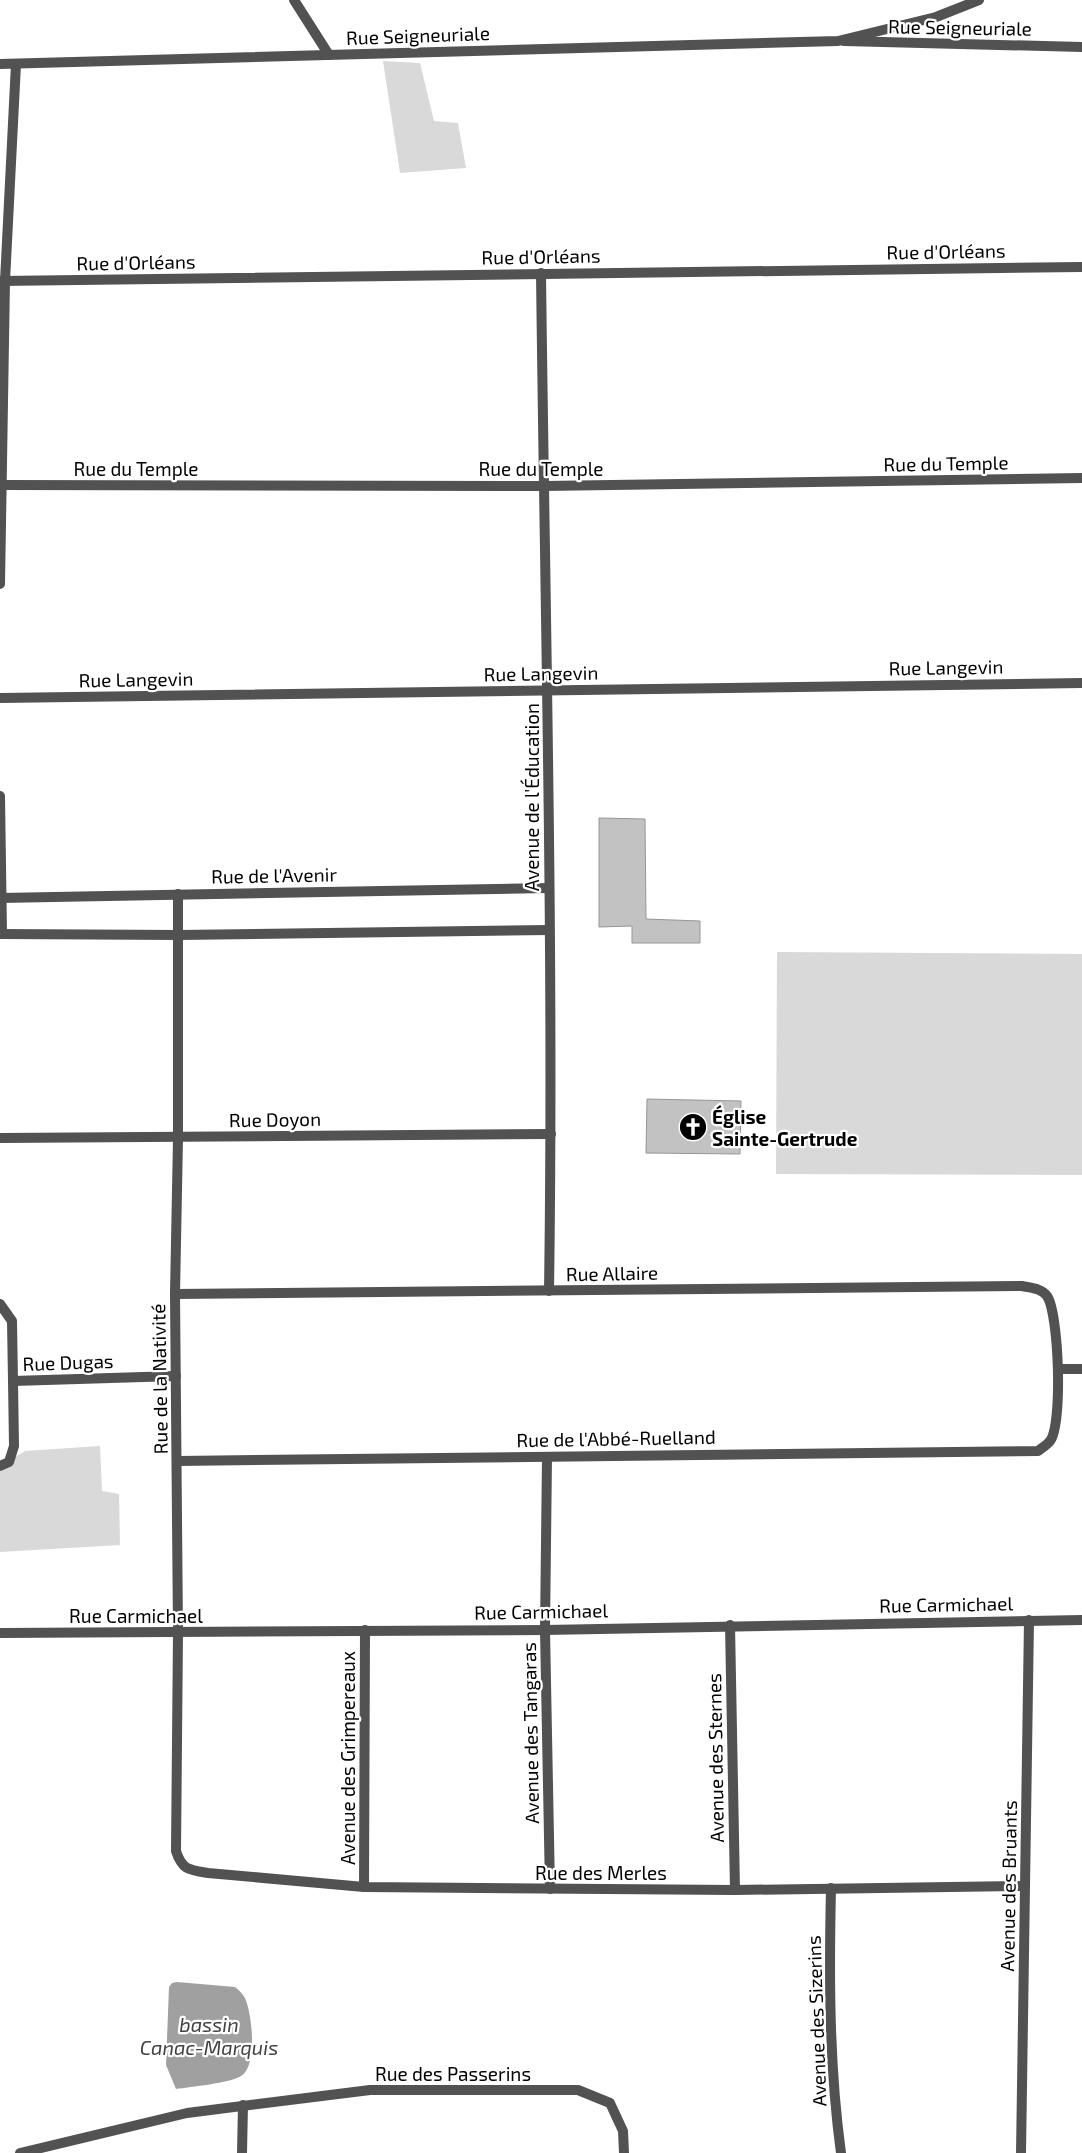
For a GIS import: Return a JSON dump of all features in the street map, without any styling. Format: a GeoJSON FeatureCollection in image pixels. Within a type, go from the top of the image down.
{"type":"FeatureCollection","features":[{"type":"Feature","properties":{"kind":"street"},"geometry":{"type":"LineString","coordinates":[[294,0],[329,56]]}},
{"type":"Feature","properties":{"kind":"street","name":"Rue Seigneuriale"},"geometry":{"type":"LineString","coordinates":[[838,41],[936,17],[979,0]]}},
{"type":"Feature","properties":{"kind":"street","name":"Rue Seigneuriale"},"geometry":{"type":"LineString","coordinates":[[0,64],[838,41],[1082,47]]}},
{"type":"Feature","properties":{"kind":"street"},"geometry":{"type":"LineString","coordinates":[[0,584],[3,282],[16,64]]}},
{"type":"Feature","properties":{"kind":"street","name":"Rue d'Orléans"},"geometry":{"type":"LineString","coordinates":[[3,282],[541,273],[1082,268]]}},
{"type":"Feature","properties":{"kind":"street","name":"Avenue de l'Éducation"},"geometry":{"type":"LineString","coordinates":[[541,273],[548,691],[551,1134],[549,1291]]}},
{"type":"Feature","properties":{"kind":"street","name":"Rue du Temple"},"geometry":{"type":"LineString","coordinates":[[1,485],[544,486],[1082,478]]}},
{"type":"Feature","properties":{"kind":"street","name":"Rue Langevin"},"geometry":{"type":"LineString","coordinates":[[0,698],[1082,683]]}},
{"type":"Feature","properties":{"kind":"street"},"geometry":{"type":"LineString","coordinates":[[0,796],[1,934],[179,935],[549,930]]}},
{"type":"Feature","properties":{"kind":"street","name":"Rue de l'Avenir"},"geometry":{"type":"LineString","coordinates":[[1,898],[549,888]]}},
{"type":"Feature","properties":{"kind":"street","name":"Rue de la Nativité"},"geometry":{"type":"LineString","coordinates":[[178,894],[178,1138],[175,1294],[178,1461],[176,1851],[180,1863]]}},
{"type":"Feature","properties":{"kind":"street","name":"Rue Doyon"},"geometry":{"type":"LineString","coordinates":[[0,1138],[551,1134]]}},
{"type":"Feature","properties":{"kind":"street","name":"Rue Allaire"},"geometry":{"type":"LineString","coordinates":[[175,1294],[1022,1286],[1039,1289],[1046,1295],[1052,1307],[1059,1369]]}},
{"type":"Feature","properties":{"kind":"street","name":"Rue Dugas"},"geometry":{"type":"LineString","coordinates":[[0,1304],[12,1320],[13,1381],[176,1376]]}},
{"type":"Feature","properties":{"kind":"street"},"geometry":{"type":"LineString","coordinates":[[1059,1369],[1082,1369]]}},
{"type":"Feature","properties":{"kind":"street","name":"Rue de l'Abbé-Ruelland"},"geometry":{"type":"LineString","coordinates":[[178,1461],[1038,1451],[1051,1440],[1055,1425],[1059,1369]]}},
{"type":"Feature","properties":{"kind":"street"},"geometry":{"type":"LineString","coordinates":[[0,1466],[10,1462],[14,1446],[13,1381]]}},
{"type":"Feature","properties":{"kind":"street","name":"Avenue des Tangaras"},"geometry":{"type":"LineString","coordinates":[[547,1457],[545,1630],[550,1889]]}},
{"type":"Feature","properties":{"kind":"street","name":"Avenue des Bruants"},"geometry":{"type":"LineString","coordinates":[[1021,2153],[1030,1620]]}},
{"type":"Feature","properties":{"kind":"street","name":"Rue Carmichael"},"geometry":{"type":"LineString","coordinates":[[0,1633],[545,1630],[1082,1620]]}},
{"type":"Feature","properties":{"kind":"street","name":"Avenue des Sternes"},"geometry":{"type":"LineString","coordinates":[[730,1626],[735,1890]]}},
{"type":"Feature","properties":{"kind":"street","name":"Avenue des Grimpereaux"},"geometry":{"type":"LineString","coordinates":[[364,1887],[365,1630]]}},
{"type":"Feature","properties":{"kind":"street","name":"Rue des Merles"},"geometry":{"type":"LineString","coordinates":[[180,1863],[190,1870],[208,1873],[364,1887],[735,1890],[1025,1886]]}},
{"type":"Feature","properties":{"kind":"street","name":"Avenue des Sizerins"},"geometry":{"type":"LineString","coordinates":[[831,1888],[829,1986],[835,2110],[841,2153]]}},
{"type":"Feature","properties":{"kind":"street","name":"Rue des Passerins"},"geometry":{"type":"LineString","coordinates":[[20,2153],[187,2113],[370,2090],[578,2090],[610,2103],[623,2131],[624,2153]]}},
{"type":"Feature","properties":{"kind":"street"},"geometry":{"type":"LineString","coordinates":[[242,2153],[243,2105]]}},
{"type":"Feature","properties":{"kind":"shaded area"},"geometry":{"type":"Polygon","coordinates":[[[383,61],[420,63],[434,121],[458,123],[466,168],[400,173],[383,61]]]}},
{"type":"Feature","properties":{"kind":"shaded area"},"geometry":{"type":"Polygon","coordinates":[[[777,952],[1082,954],[1082,1175],[776,1174],[777,952]]]}},
{"type":"Feature","properties":{"kind":"shaded area"},"geometry":{"type":"Polygon","coordinates":[[[100,1446],[102,1491],[119,1494],[120,1545],[0,1552],[0,1466],[25,1451],[100,1446]]]}},
{"type":"Feature","properties":{"kind":"water","name":"bassin Canac-Marquis"},"geometry":{"type":"Polygon","coordinates":[[[172,1983],[235,1987],[244,1996],[250,2015],[252,2051],[250,2062],[241,2076],[219,2083],[176,2089],[166,2065],[169,1987],[172,1983]]]}},
{"type":"Feature","properties":{"kind":"building"},"geometry":{"type":"Polygon","coordinates":[[[599,818],[645,819],[646,919],[700,921],[700,943],[632,943],[632,926],[599,927],[599,818]]]}},
{"type":"Feature","properties":{"kind":"building","name":"Église Sainte-Gertrude"},"geometry":{"type":"Polygon","coordinates":[[[647,1099],[741,1101],[740,1154],[646,1153],[647,1099]]]}},
{"type":"Feature","properties":{"kind":"place","name":"Église Sainte-Gertrude"},"geometry":{"type":"Point","coordinates":[693,1127]}}]}
